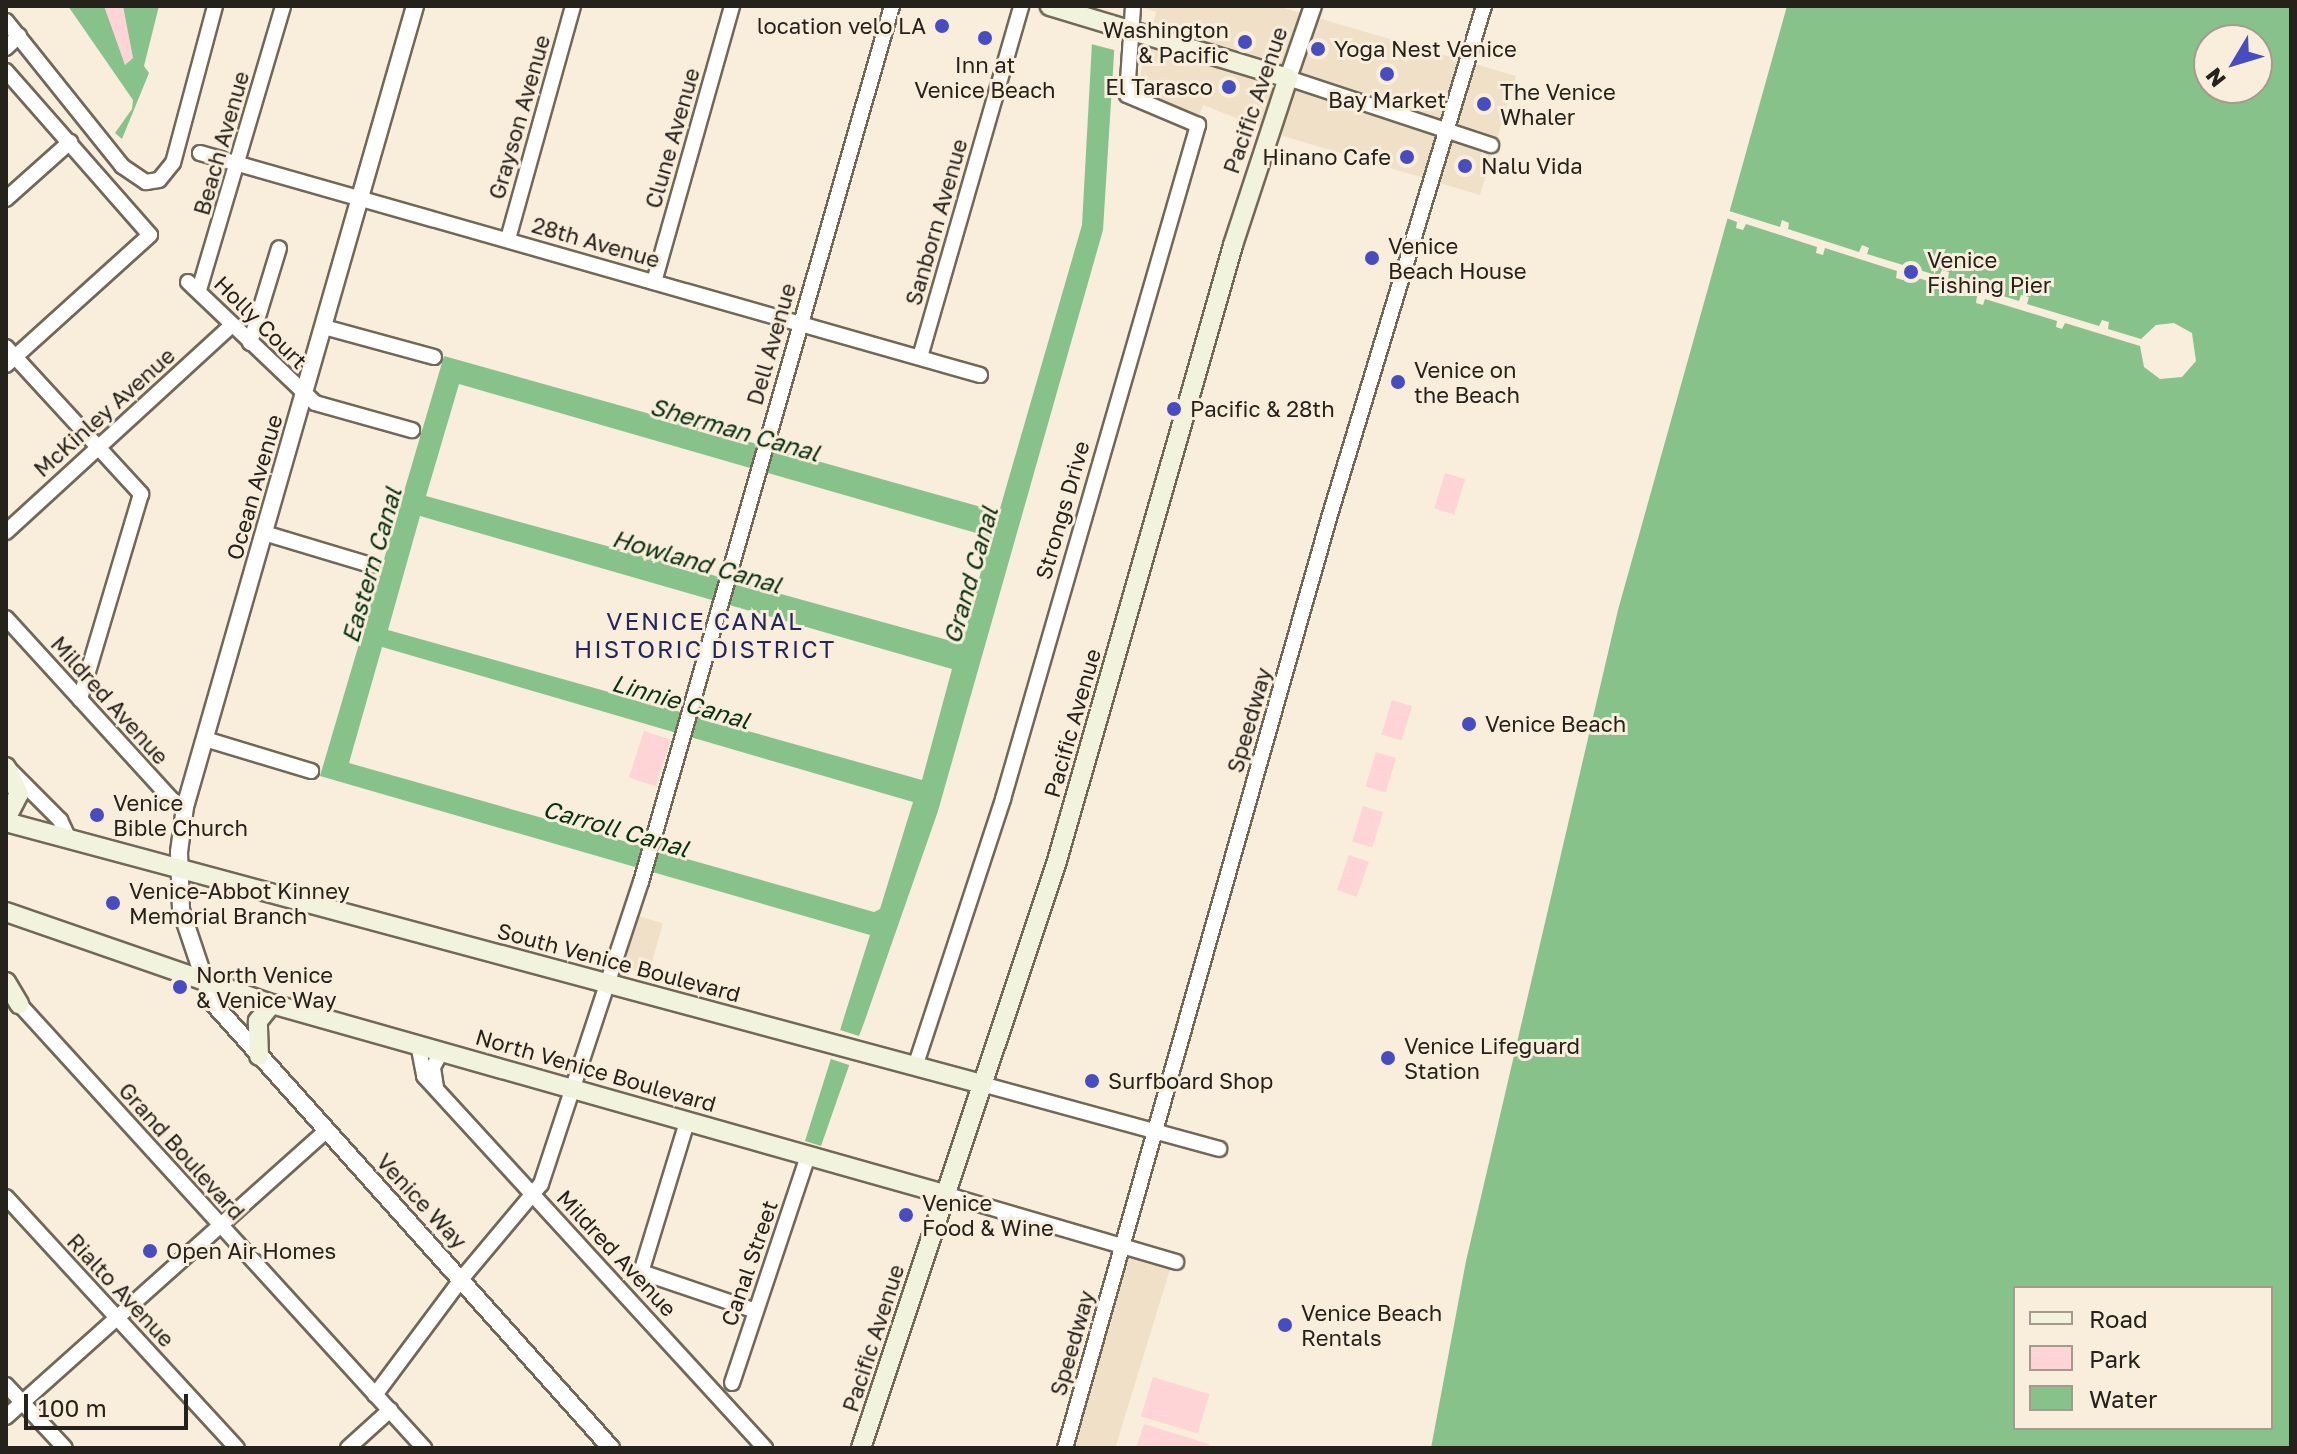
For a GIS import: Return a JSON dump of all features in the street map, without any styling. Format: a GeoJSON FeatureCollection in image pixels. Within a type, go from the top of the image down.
{"type":"FeatureCollection","features":[{"type":"Feature","properties":{"kind":"main road"},"geometry":{"type":"LineString","coordinates":[[1050,6],[1125,26],[1288,78]]}},
{"type":"Feature","properties":{"kind":"main road","name":"Pacific Avenue"},"geometry":{"type":"LineString","coordinates":[[861,1448],[1057,861],[1233,245],[1288,78]]}},
{"type":"Feature","properties":{"kind":"main road"},"geometry":{"type":"LineString","coordinates":[[6,767],[19,794],[6,821]]}},
{"type":"Feature","properties":{"kind":"main road","name":"South Venice Boulevard"},"geometry":{"type":"LineString","coordinates":[[6,821],[178,870],[982,1084]]}},
{"type":"Feature","properties":{"kind":"main road","name":"North Venice Boulevard"},"geometry":{"type":"LineString","coordinates":[[6,912],[272,1004],[944,1194]]}},
{"type":"Feature","properties":{"kind":"main road"},"geometry":{"type":"LineString","coordinates":[[6,982],[12,997]]}},
{"type":"Feature","properties":{"kind":"main road"},"geometry":{"type":"LineString","coordinates":[[259,1056],[258,1021],[272,1004]]}},
{"type":"Feature","properties":{"kind":"street"},"geometry":{"type":"LineString","coordinates":[[6,22],[122,166],[146,182],[159,180],[173,163],[215,6]]}},
{"type":"Feature","properties":{"kind":"street","name":"Beach Avenue"},"geometry":{"type":"LineString","coordinates":[[194,286],[238,164],[283,6]]}},
{"type":"Feature","properties":{"kind":"street","name":"Ocean Avenue"},"geometry":{"type":"LineString","coordinates":[[203,982],[181,910],[178,870],[185,807],[415,6]]}},
{"type":"Feature","properties":{"kind":"street","name":"Grayson Avenue"},"geometry":{"type":"LineString","coordinates":[[508,239],[573,6]]}},
{"type":"Feature","properties":{"kind":"street","name":"Clune Avenue"},"geometry":{"type":"LineString","coordinates":[[654,282],[732,6]]}},
{"type":"Feature","properties":{"kind":"street","name":"Dell Avenue"},"geometry":{"type":"LineString","coordinates":[[534,1197],[574,1089],[644,874],[892,6]]}},
{"type":"Feature","properties":{"kind":"street","name":"Sanborn Avenue"},"geometry":{"type":"LineString","coordinates":[[920,357],[1021,6]]}},
{"type":"Feature","properties":{"kind":"street","name":"Strongs Drive"},"geometry":{"type":"LineString","coordinates":[[915,1067],[1003,799],[1198,125],[1127,95],[1125,26],[1133,6]]}},
{"type":"Feature","properties":{"kind":"street","name":"Pacific Avenue"},"geometry":{"type":"LineString","coordinates":[[1288,78],[1313,6]]}},
{"type":"Feature","properties":{"kind":"street","name":"Speedway"},"geometry":{"type":"LineString","coordinates":[[1065,1448],[1329,518],[1484,6]]}},
{"type":"Feature","properties":{"kind":"street"},"geometry":{"type":"LineString","coordinates":[[6,48],[19,36]]}},
{"type":"Feature","properties":{"kind":"street"},"geometry":{"type":"LineString","coordinates":[[6,71],[150,235],[9,356],[141,494],[80,699]]}},
{"type":"Feature","properties":{"kind":"street"},"geometry":{"type":"LineString","coordinates":[[1288,78],[1491,145]]}},
{"type":"Feature","properties":{"kind":"street"},"geometry":{"type":"LineString","coordinates":[[6,199],[70,142]]}},
{"type":"Feature","properties":{"kind":"street","name":"28th Avenue"},"geometry":{"type":"LineString","coordinates":[[200,153],[980,375]]}},
{"type":"Feature","properties":{"kind":"street"},"geometry":{"type":"LineString","coordinates":[[250,343],[279,248]]}},
{"type":"Feature","properties":{"kind":"street","name":"Holly Court"},"geometry":{"type":"LineString","coordinates":[[194,286],[315,403],[412,430]]}},
{"type":"Feature","properties":{"kind":"street","name":"McKinley Avenue"},"geometry":{"type":"LineString","coordinates":[[6,532],[232,325]]}},
{"type":"Feature","properties":{"kind":"street"},"geometry":{"type":"LineString","coordinates":[[324,327],[434,357]]}},
{"type":"Feature","properties":{"kind":"street"},"geometry":{"type":"LineString","coordinates":[[264,533],[371,565]]}},
{"type":"Feature","properties":{"kind":"street","name":"Mildred Avenue"},"geometry":{"type":"LineString","coordinates":[[6,618],[172,800],[185,807]]}},
{"type":"Feature","properties":{"kind":"street"},"geometry":{"type":"LineString","coordinates":[[205,739],[311,771]]}},
{"type":"Feature","properties":{"kind":"street"},"geometry":{"type":"LineString","coordinates":[[6,767],[60,820],[69,839]]}},
{"type":"Feature","properties":{"kind":"street","name":"Venice Way"},"geometry":{"type":"LineString","coordinates":[[203,982],[212,1002],[259,1056],[463,1277],[611,1448]]}},
{"type":"Feature","properties":{"kind":"street","name":"Grand Boulevard"},"geometry":{"type":"LineString","coordinates":[[12,997],[424,1448]]}},
{"type":"Feature","properties":{"kind":"street","name":"Mildred Avenue"},"geometry":{"type":"LineString","coordinates":[[418,1044],[420,1069],[765,1448]]}},
{"type":"Feature","properties":{"kind":"street"},"geometry":{"type":"LineString","coordinates":[[436,1087],[433,1067],[442,1051]]}},
{"type":"Feature","properties":{"kind":"street","name":"South Venice Boulevard"},"geometry":{"type":"LineString","coordinates":[[982,1084],[1219,1149]]}},
{"type":"Feature","properties":{"kind":"street"},"geometry":{"type":"LineString","coordinates":[[687,1122],[641,1272],[756,1311]]}},
{"type":"Feature","properties":{"kind":"street"},"geometry":{"type":"LineString","coordinates":[[6,1417],[327,1130]]}},
{"type":"Feature","properties":{"kind":"street","name":"Canal Street"},"geometry":{"type":"LineString","coordinates":[[732,1383],[808,1156]]}},
{"type":"Feature","properties":{"kind":"street","name":"North Venice Boulevard"},"geometry":{"type":"LineString","coordinates":[[944,1194],[1176,1262]]}},
{"type":"Feature","properties":{"kind":"street","name":"Rialto Avenue"},"geometry":{"type":"LineString","coordinates":[[6,1197],[237,1448]]}},
{"type":"Feature","properties":{"kind":"street"},"geometry":{"type":"LineString","coordinates":[[375,1395],[463,1277],[534,1197]]}},
{"type":"Feature","properties":{"kind":"street"},"geometry":{"type":"LineString","coordinates":[[6,1385],[65,1448]]}},
{"type":"Feature","properties":{"kind":"street"},"geometry":{"type":"LineString","coordinates":[[348,1448],[390,1410]]}},
{"type":"Feature","properties":{"kind":"shaded area"},"geometry":{"type":"Polygon","coordinates":[[[1137,6],[1277,6],[1516,76],[1480,195],[1280,135],[1203,105],[1199,116],[1135,95],[1156,12],[1137,6]]]}},
{"type":"Feature","properties":{"kind":"shaded area"},"geometry":{"type":"Polygon","coordinates":[[[638,916],[663,923],[648,974],[623,967],[638,916]]]}},
{"type":"Feature","properties":{"kind":"shaded area"},"geometry":{"type":"Polygon","coordinates":[[[1130,1239],[1175,1253],[1115,1448],[1066,1447],[1130,1239]]]}},
{"type":"Feature","properties":{"kind":"green space"},"geometry":{"type":"Polygon","coordinates":[[[104,6],[123,6],[133,58],[127,65],[119,58],[104,6]]]}},
{"type":"Feature","properties":{"kind":"green space"},"geometry":{"type":"Polygon","coordinates":[[[1445,473],[1465,479],[1454,515],[1434,508],[1445,473]]]}},
{"type":"Feature","properties":{"kind":"green space"},"geometry":{"type":"Polygon","coordinates":[[[1392,700],[1412,706],[1402,741],[1381,734],[1392,700]]]}},
{"type":"Feature","properties":{"kind":"green space"},"geometry":{"type":"Polygon","coordinates":[[[644,731],[671,740],[655,786],[629,778],[644,731]]]}},
{"type":"Feature","properties":{"kind":"green space"},"geometry":{"type":"Polygon","coordinates":[[[1376,752],[1396,758],[1386,793],[1365,786],[1376,752]]]}},
{"type":"Feature","properties":{"kind":"green space"},"geometry":{"type":"Polygon","coordinates":[[[1363,806],[1383,812],[1372,848],[1352,841],[1363,806]]]}},
{"type":"Feature","properties":{"kind":"green space"},"geometry":{"type":"Polygon","coordinates":[[[1349,855],[1369,862],[1357,897],[1337,890],[1349,855]]]}},
{"type":"Feature","properties":{"kind":"green space"},"geometry":{"type":"Polygon","coordinates":[[[1153,1377],[1209,1394],[1197,1433],[1141,1416],[1153,1377]]]}},
{"type":"Feature","properties":{"kind":"green space"},"geometry":{"type":"Polygon","coordinates":[[[1144,1424],[1209,1444],[1208,1448],[1136,1448],[1144,1424]]]}},
{"type":"Feature","properties":{"kind":"water"},"geometry":{"type":"Polygon","coordinates":[[[68,6],[104,6],[125,65],[133,58],[123,6],[159,6],[144,66],[149,73],[122,139],[115,133],[132,109],[133,100],[68,6]]]}},
{"type":"Feature","properties":{"kind":"water"},"geometry":{"type":"Polygon","coordinates":[[[1094,6],[1117,6],[1103,230],[938,811],[821,1146],[805,1141],[870,935],[320,776],[444,356],[999,512],[1082,225],[1094,6]],[[459,384],[426,496],[962,644],[990,537],[459,384]],[[420,516],[388,630],[922,780],[952,669],[420,516]],[[382,647],[349,763],[874,912],[880,909],[913,802],[382,647]]]}},
{"type":"Feature","properties":{"kind":"water"},"geometry":{"type":"Polygon","coordinates":[[[1787,6],[2291,6],[2291,1448],[1431,1448],[1466,1261],[1618,610],[1787,6]]]}},
{"type":"Feature","properties":{"kind":"pier"},"geometry":{"type":"Polygon","coordinates":[[[1092,6],[1121,6],[1118,51],[1091,44],[1092,6]]]}},
{"type":"Feature","properties":{"kind":"pier","name":"Venice Fishing Pier"},"geometry":{"type":"Polygon","coordinates":[[[1726,210],[1780,227],[1782,220],[1789,223],[1788,229],[1859,252],[1862,245],[1869,248],[1867,254],[1939,276],[1942,270],[1949,272],[1948,279],[2019,301],[2021,295],[2029,297],[2027,304],[2099,326],[2102,320],[2109,322],[2108,329],[2141,339],[2156,325],[2174,323],[2192,333],[2196,361],[2182,377],[2160,379],[2144,367],[2140,346],[2065,323],[2062,329],[2056,327],[2057,321],[1985,299],[1983,305],[1976,303],[1977,296],[1905,274],[1903,280],[1896,278],[1897,271],[1825,248],[1823,255],[1816,253],[1817,247],[1746,224],[1743,230],[1736,228],[1737,222],[1724,217],[1726,210]]]}},
{"type":"Feature","properties":{"kind":"pier"},"geometry":{"type":"Polygon","coordinates":[[[849,992],[840,1030],[859,1036],[873,1002],[852,1066],[828,1058],[849,992]]]}},
{"type":"Feature","properties":{"kind":"place","name":"location velo LA"},"geometry":{"type":"Point","coordinates":[942,26]}},
{"type":"Feature","properties":{"kind":"place","name":"Inn at Venice Beach"},"geometry":{"type":"Point","coordinates":[985,38]}},
{"type":"Feature","properties":{"kind":"place","name":"Washington & Pacific"},"geometry":{"type":"Point","coordinates":[1245,42]}},
{"type":"Feature","properties":{"kind":"place","name":"Yoga Nest Venice"},"geometry":{"type":"Point","coordinates":[1318,49]}},
{"type":"Feature","properties":{"kind":"place","name":"Bay Market"},"geometry":{"type":"Point","coordinates":[1387,74]}},
{"type":"Feature","properties":{"kind":"place","name":"El Tarasco"},"geometry":{"type":"Point","coordinates":[1229,87]}},
{"type":"Feature","properties":{"kind":"place","name":"The Venice Whaler"},"geometry":{"type":"Point","coordinates":[1484,104]}},
{"type":"Feature","properties":{"kind":"place","name":"Hinano Cafe"},"geometry":{"type":"Point","coordinates":[1407,157]}},
{"type":"Feature","properties":{"kind":"place","name":"Nalu Vida"},"geometry":{"type":"Point","coordinates":[1465,166]}},
{"type":"Feature","properties":{"kind":"place","name":"Venice Beach House"},"geometry":{"type":"Point","coordinates":[1372,258]}},
{"type":"Feature","properties":{"kind":"place","name":"Venice Fishing Pier"},"geometry":{"type":"Point","coordinates":[1911,272]}},
{"type":"Feature","properties":{"kind":"place","name":"Venice on the Beach"},"geometry":{"type":"Point","coordinates":[1398,382]}},
{"type":"Feature","properties":{"kind":"place","name":"Pacific & 28th"},"geometry":{"type":"Point","coordinates":[1174,409]}},
{"type":"Feature","properties":{"kind":"place","name":"Venice Beach"},"geometry":{"type":"Point","coordinates":[1469,724]}},
{"type":"Feature","properties":{"kind":"place","name":"Venice Bible Church"},"geometry":{"type":"Point","coordinates":[97,815]}},
{"type":"Feature","properties":{"kind":"place","name":"Venice-Abbot Kinney Memorial Branch"},"geometry":{"type":"Point","coordinates":[113,903]}},
{"type":"Feature","properties":{"kind":"place","name":"North Venice & Venice Way"},"geometry":{"type":"Point","coordinates":[180,987]}},
{"type":"Feature","properties":{"kind":"place","name":"Venice Lifeguard Station"},"geometry":{"type":"Point","coordinates":[1388,1058]}},
{"type":"Feature","properties":{"kind":"place","name":"Surfboard Shop"},"geometry":{"type":"Point","coordinates":[1092,1081]}},
{"type":"Feature","properties":{"kind":"place","name":"Venice Food & Wine"},"geometry":{"type":"Point","coordinates":[906,1215]}},
{"type":"Feature","properties":{"kind":"place","name":"Open Air Homes"},"geometry":{"type":"Point","coordinates":[150,1251]}},
{"type":"Feature","properties":{"kind":"place","name":"Venice Beach Rentals"},"geometry":{"type":"Point","coordinates":[1285,1325]}},
{"type":"Feature","properties":{"kind":"district","name":"VENICE CANAL HISTORIC DISTRICT"},"geometry":{"type":"Point","coordinates":[705,635]}},
{"type":"Feature","properties":{"kind":"water label","name":"Sherman Canal"},"geometry":{"type":"Point","coordinates":[735,429]}},
{"type":"Feature","properties":{"kind":"water label","name":"Howland Canal"},"geometry":{"type":"Point","coordinates":[697,561]}},
{"type":"Feature","properties":{"kind":"water label","name":"Eastern Canal"},"geometry":{"type":"Point","coordinates":[371,565]}},
{"type":"Feature","properties":{"kind":"water label","name":"Grand Canal"},"geometry":{"type":"Point","coordinates":[970,575]}},
{"type":"Feature","properties":{"kind":"water label","name":"Linnie Canal"},"geometry":{"type":"Point","coordinates":[681,701]}},
{"type":"Feature","properties":{"kind":"water label","name":"Carroll Canal"},"geometry":{"type":"Point","coordinates":[616,828]}}]}
